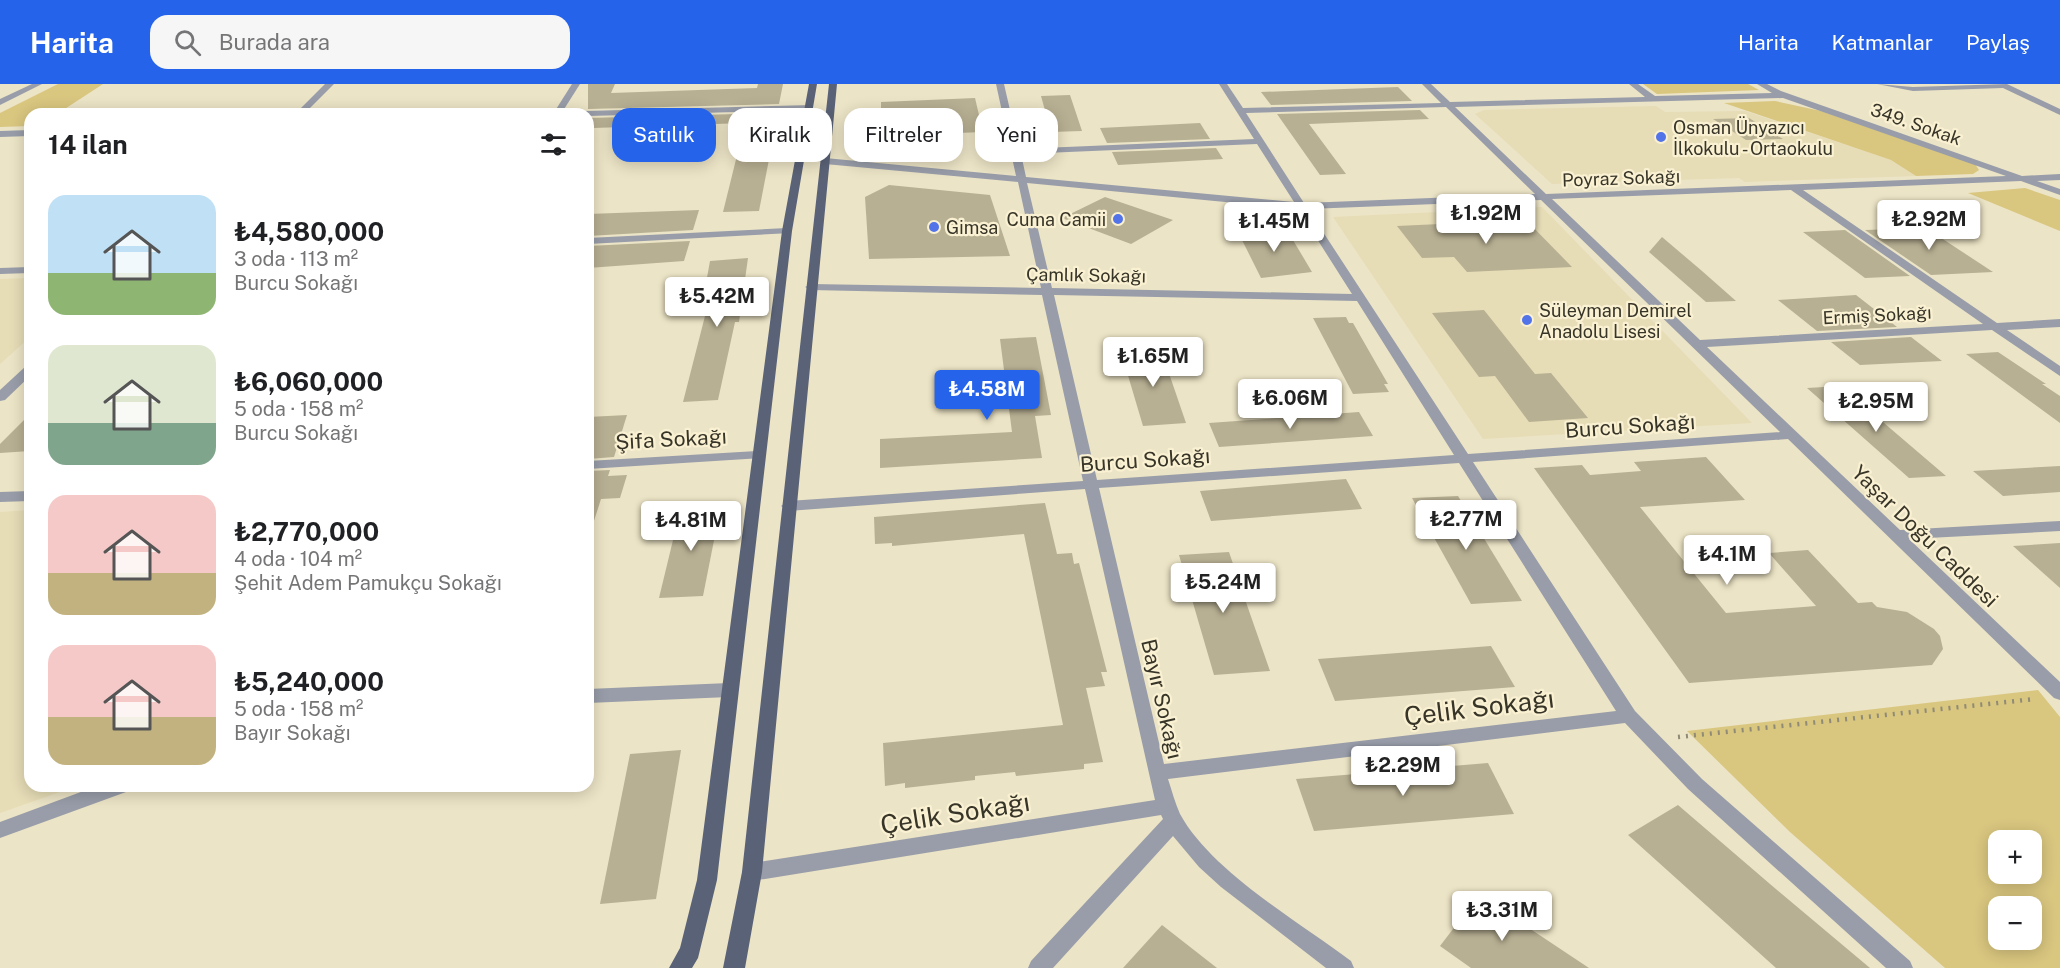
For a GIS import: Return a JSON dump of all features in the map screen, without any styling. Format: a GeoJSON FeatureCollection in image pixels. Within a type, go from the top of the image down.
{"type":"FeatureCollection","features":[{"type":"Feature","properties":{"kind":"main road"},"geometry":{"type":"LineString","coordinates":[[680,968],[690,951],[706,880],[754,505],[757,455],[787,231],[813,84]]}},
{"type":"Feature","properties":{"kind":"main road"},"geometry":{"type":"LineString","coordinates":[[830,108],[833,84]]}},
{"type":"Feature","properties":{"kind":"main road"},"geometry":{"type":"LineString","coordinates":[[734,968],[752,872],[825,162]]}},
{"type":"Feature","properties":{"kind":"street"},"geometry":{"type":"LineString","coordinates":[[0,102],[38,84]]}},
{"type":"Feature","properties":{"kind":"street"},"geometry":{"type":"LineString","coordinates":[[304,108],[330,84]]}},
{"type":"Feature","properties":{"kind":"street"},"geometry":{"type":"LineString","coordinates":[[561,108],[576,84]]}},
{"type":"Feature","properties":{"kind":"street","name":"Bayır Sokağı"},"geometry":{"type":"LineString","coordinates":[[1000,84],[1006,108]]}},
{"type":"Feature","properties":{"kind":"street"},"geometry":{"type":"LineString","coordinates":[[1223,84],[1629,716],[1695,784],[1902,968]]}},
{"type":"Feature","properties":{"kind":"street","name":"Yaşar Doğu Caddesi"},"geometry":{"type":"LineString","coordinates":[[1426,84],[2060,693]]}},
{"type":"Feature","properties":{"kind":"street"},"geometry":{"type":"LineString","coordinates":[[1633,84],[1653,99]]}},
{"type":"Feature","properties":{"kind":"street","name":"349. Sokak"},"geometry":{"type":"LineString","coordinates":[[1761,84],[1784,95],[2060,192]]}},
{"type":"Feature","properties":{"kind":"street"},"geometry":{"type":"LineString","coordinates":[[1881,84],[1913,89],[2002,85],[2060,112]]}},
{"type":"Feature","properties":{"kind":"street"},"geometry":{"type":"LineString","coordinates":[[1240,111],[1784,95]]}},
{"type":"Feature","properties":{"kind":"street"},"geometry":{"type":"LineString","coordinates":[[594,114],[809,107]]}},
{"type":"Feature","properties":{"kind":"street"},"geometry":{"type":"LineString","coordinates":[[0,134],[24,133]]}},
{"type":"Feature","properties":{"kind":"street"},"geometry":{"type":"LineString","coordinates":[[0,143],[13,134]]}},
{"type":"Feature","properties":{"kind":"street"},"geometry":{"type":"LineString","coordinates":[[1058,150],[1260,141]]}},
{"type":"Feature","properties":{"kind":"street","name":"Poyraz Sokağı"},"geometry":{"type":"LineString","coordinates":[[832,161],[1302,206],[2060,177]]}},
{"type":"Feature","properties":{"kind":"street","name":"Bayır Sokağı"},"geometry":{"type":"LineString","coordinates":[[1018,162],[1157,774],[1171,814],[1196,852],[1217,871],[1343,968]]}},
{"type":"Feature","properties":{"kind":"street"},"geometry":{"type":"LineString","coordinates":[[1794,188],[2060,372]]}},
{"type":"Feature","properties":{"kind":"street"},"geometry":{"type":"LineString","coordinates":[[594,242],[787,231]]}},
{"type":"Feature","properties":{"kind":"street"},"geometry":{"type":"LineString","coordinates":[[0,271],[24,270]]}},
{"type":"Feature","properties":{"kind":"street","name":"Çamlık Sokağı"},"geometry":{"type":"LineString","coordinates":[[811,287],[1361,298]]}},
{"type":"Feature","properties":{"kind":"street","name":"Ermiş Sokağı"},"geometry":{"type":"LineString","coordinates":[[1696,344],[2060,323]]}},
{"type":"Feature","properties":{"kind":"street"},"geometry":{"type":"LineString","coordinates":[[0,397],[24,375]]}},
{"type":"Feature","properties":{"kind":"street","name":"Burcu Sokağı"},"geometry":{"type":"LineString","coordinates":[[788,506],[1792,435]]}},
{"type":"Feature","properties":{"kind":"street","name":"Şifa Sokağı"},"geometry":{"type":"LineString","coordinates":[[594,465],[757,455]]}},
{"type":"Feature","properties":{"kind":"street"},"geometry":{"type":"LineString","coordinates":[[0,497],[24,496]]}},
{"type":"Feature","properties":{"kind":"street"},"geometry":{"type":"LineString","coordinates":[[1896,535],[2060,526]]}},
{"type":"Feature","properties":{"kind":"street"},"geometry":{"type":"LineString","coordinates":[[594,696],[729,690]]}},
{"type":"Feature","properties":{"kind":"street","name":"Çelik Sokağı"},"geometry":{"type":"LineString","coordinates":[[1157,774],[1629,716]]}},
{"type":"Feature","properties":{"kind":"street"},"geometry":{"type":"LineString","coordinates":[[0,830],[103,792]]}},
{"type":"Feature","properties":{"kind":"street"},"geometry":{"type":"LineString","coordinates":[[1039,968],[1171,814]]}},
{"type":"Feature","properties":{"kind":"street","name":"Çelik Sokağı"},"geometry":{"type":"LineString","coordinates":[[752,872],[1171,814]]}},
{"type":"Feature","properties":{"kind":"path"},"geometry":{"type":"LineString","coordinates":[[1650,740],[2037,699]]}},
{"type":"Feature","properties":{"kind":"shaded area"},"geometry":{"type":"Polygon","coordinates":[[[58,84],[103,84],[66,108],[24,108],[24,126],[0,127],[0,113],[58,84]]]}},
{"type":"Feature","properties":{"kind":"shaded area"},"geometry":{"type":"Polygon","coordinates":[[[1643,84],[1748,84],[1759,90],[1657,94],[1643,84]]]}},
{"type":"Feature","properties":{"kind":"shaded area"},"geometry":{"type":"Polygon","coordinates":[[[1775,101],[1821,111],[1975,164],[1979,170],[1973,174],[1916,176],[1891,160],[1724,103],[1775,101]]]}},
{"type":"Feature","properties":{"kind":"shaded area","name":"Osman Ünyazıcı İlkokulu - Ortaokulu"},"geometry":{"type":"Polygon","coordinates":[[[1656,106],[1665,112],[1745,111],[1891,160],[1916,176],[1745,182],[1739,178],[1552,184],[1475,114],[1484,110],[1656,106]]]}},
{"type":"Feature","properties":{"kind":"shaded area"},"geometry":{"type":"Polygon","coordinates":[[[2025,188],[2060,200],[2060,231],[1968,193],[2025,188]]]}},
{"type":"Feature","properties":{"kind":"shaded area","name":"Süleyman Demirel Anadolu Lisesi"},"geometry":{"type":"Polygon","coordinates":[[[1542,207],[1752,423],[1483,439],[1333,217],[1542,207]]]}},
{"type":"Feature","properties":{"kind":"shaded area"},"geometry":{"type":"Polygon","coordinates":[[[24,278],[24,342],[0,364],[0,279],[24,278]]]}},
{"type":"Feature","properties":{"kind":"shaded area"},"geometry":{"type":"Polygon","coordinates":[[[24,510],[24,792],[60,792],[0,813],[0,512],[24,510]]]}},
{"type":"Feature","properties":{"kind":"shaded area"},"geometry":{"type":"Polygon","coordinates":[[[2038,690],[2060,717],[2060,968],[1945,968],[1790,832],[1687,731],[2038,690]]]}},
{"type":"Feature","properties":{"kind":"building"},"geometry":{"type":"Polygon","coordinates":[[[588,84],[615,84],[611,93],[757,88],[758,84],[783,84],[779,104],[588,108],[588,84]]]}},
{"type":"Feature","properties":{"kind":"building"},"geometry":{"type":"Polygon","coordinates":[[[1398,87],[1412,101],[1271,105],[1261,92],[1398,87]]]}},
{"type":"Feature","properties":{"kind":"building"},"geometry":{"type":"Polygon","coordinates":[[[1070,95],[1082,131],[1058,132],[1058,108],[1044,108],[1041,96],[1070,95]]]}},
{"type":"Feature","properties":{"kind":"building"},"geometry":{"type":"Polygon","coordinates":[[[975,98],[977,108],[975,108],[975,132],[963,133],[963,108],[881,108],[881,102],[975,98]]]}},
{"type":"Feature","properties":{"kind":"building"},"geometry":{"type":"Polygon","coordinates":[[[1420,110],[1429,119],[1309,124],[1346,174],[1320,175],[1277,114],[1420,110]]]}},
{"type":"Feature","properties":{"kind":"building"},"geometry":{"type":"Polygon","coordinates":[[[728,114],[728,124],[716,124],[716,115],[728,114]]]}},
{"type":"Feature","properties":{"kind":"building"},"geometry":{"type":"Polygon","coordinates":[[[612,117],[612,127],[594,128],[594,118],[612,117]]]}},
{"type":"Feature","properties":{"kind":"building"},"geometry":{"type":"Polygon","coordinates":[[[1749,118],[1783,139],[1746,140],[1713,119],[1749,118]]]}},
{"type":"Feature","properties":{"kind":"building"},"geometry":{"type":"Polygon","coordinates":[[[1200,123],[1210,139],[1107,143],[1100,128],[1200,123]]]}},
{"type":"Feature","properties":{"kind":"building"},"geometry":{"type":"Polygon","coordinates":[[[1216,148],[1223,159],[1118,165],[1112,152],[1216,148]]]}},
{"type":"Feature","properties":{"kind":"building"},"geometry":{"type":"Polygon","coordinates":[[[735,162],[768,162],[759,211],[723,212],[735,162]]]}},
{"type":"Feature","properties":{"kind":"building","name":"Gimsa"},"geometry":{"type":"Polygon","coordinates":[[[889,185],[990,195],[1010,256],[869,259],[865,197],[889,185]]]}},
{"type":"Feature","properties":{"kind":"building","name":"Cuma Camii"},"geometry":{"type":"Polygon","coordinates":[[[1105,197],[1173,220],[1131,244],[1062,218],[1105,197]]]}},
{"type":"Feature","properties":{"kind":"building"},"geometry":{"type":"Polygon","coordinates":[[[699,210],[693,230],[594,236],[594,214],[699,210]]]}},
{"type":"Feature","properties":{"kind":"building"},"geometry":{"type":"Polygon","coordinates":[[[1526,220],[1572,267],[1467,272],[1454,257],[1422,258],[1397,226],[1526,220]]]}},
{"type":"Feature","properties":{"kind":"building"},"geometry":{"type":"Polygon","coordinates":[[[1926,228],[1993,272],[1931,275],[1865,230],[1926,228]]]}},
{"type":"Feature","properties":{"kind":"building"},"geometry":{"type":"Polygon","coordinates":[[[1287,230],[1312,272],[1261,278],[1238,232],[1287,230]]]}},
{"type":"Feature","properties":{"kind":"building"},"geometry":{"type":"Polygon","coordinates":[[[1845,230],[1910,276],[1865,278],[1803,232],[1845,230]]]}},
{"type":"Feature","properties":{"kind":"building"},"geometry":{"type":"Polygon","coordinates":[[[1662,237],[1736,301],[1706,302],[1649,252],[1662,237]]]}},
{"type":"Feature","properties":{"kind":"building"},"geometry":{"type":"Polygon","coordinates":[[[690,241],[684,261],[594,268],[594,246],[690,241]]]}},
{"type":"Feature","properties":{"kind":"building"},"geometry":{"type":"Polygon","coordinates":[[[748,258],[739,322],[735,322],[718,400],[683,402],[705,316],[700,316],[710,261],[748,258]]]}},
{"type":"Feature","properties":{"kind":"building"},"geometry":{"type":"Polygon","coordinates":[[[1856,295],[1897,327],[1817,331],[1778,300],[1856,295]]]}},
{"type":"Feature","properties":{"kind":"building"},"geometry":{"type":"Polygon","coordinates":[[[1484,310],[1535,374],[1551,373],[1588,418],[1529,422],[1495,376],[1479,377],[1432,313],[1484,310]]]}},
{"type":"Feature","properties":{"kind":"building"},"geometry":{"type":"Polygon","coordinates":[[[1346,317],[1349,323],[1353,323],[1388,384],[1384,384],[1389,392],[1353,394],[1313,318],[1346,317]]]}},
{"type":"Feature","properties":{"kind":"building"},"geometry":{"type":"Polygon","coordinates":[[[1036,337],[1051,415],[1035,416],[1042,458],[880,468],[880,439],[1012,432],[1000,339],[1036,337]]]}},
{"type":"Feature","properties":{"kind":"building"},"geometry":{"type":"Polygon","coordinates":[[[1911,337],[1942,361],[1860,365],[1831,342],[1911,337]]]}},
{"type":"Feature","properties":{"kind":"building"},"geometry":{"type":"Polygon","coordinates":[[[1161,350],[1186,423],[1143,426],[1121,352],[1161,350]]]}},
{"type":"Feature","properties":{"kind":"building"},"geometry":{"type":"Polygon","coordinates":[[[1998,352],[2060,396],[2060,423],[1966,354],[1998,352]]]}},
{"type":"Feature","properties":{"kind":"building"},"geometry":{"type":"Polygon","coordinates":[[[1841,386],[1946,476],[1909,478],[1807,388],[1841,386]]]}},
{"type":"Feature","properties":{"kind":"building"},"geometry":{"type":"Polygon","coordinates":[[[1359,412],[1373,436],[1219,447],[1209,423],[1359,412]]]}},
{"type":"Feature","properties":{"kind":"building"},"geometry":{"type":"Polygon","coordinates":[[[627,415],[614,457],[594,459],[594,417],[627,415]]]}},
{"type":"Feature","properties":{"kind":"building"},"geometry":{"type":"Polygon","coordinates":[[[24,420],[24,451],[0,453],[0,444],[24,420]]]}},
{"type":"Feature","properties":{"kind":"building"},"geometry":{"type":"Polygon","coordinates":[[[1706,457],[1745,500],[1640,507],[1726,613],[1816,606],[1769,553],[1808,550],[1858,603],[1872,602],[1877,607],[1907,612],[1934,629],[1940,636],[1943,649],[1932,665],[1689,683],[1534,468],[1582,465],[1590,475],[1641,471],[1634,462],[1706,457]]]}},
{"type":"Feature","properties":{"kind":"building"},"geometry":{"type":"Polygon","coordinates":[[[2060,466],[2060,492],[2003,496],[1973,471],[2060,466]]]}},
{"type":"Feature","properties":{"kind":"building"},"geometry":{"type":"Polygon","coordinates":[[[610,470],[608,476],[627,475],[620,498],[601,499],[594,521],[594,471],[610,470]]]}},
{"type":"Feature","properties":{"kind":"building"},"geometry":{"type":"Polygon","coordinates":[[[1346,479],[1362,509],[1211,521],[1200,491],[1346,479]]]}},
{"type":"Feature","properties":{"kind":"building"},"geometry":{"type":"Polygon","coordinates":[[[1458,496],[1522,601],[1471,604],[1412,498],[1458,496]]]}},
{"type":"Feature","properties":{"kind":"building"},"geometry":{"type":"Polygon","coordinates":[[[1045,503],[1057,554],[1072,553],[1074,564],[1079,563],[1107,672],[1101,672],[1105,686],[1086,688],[1103,762],[1084,764],[1084,769],[1016,776],[1015,772],[975,776],[975,780],[905,788],[905,783],[885,786],[883,743],[1063,725],[1024,534],[892,546],[892,543],[875,544],[874,517],[1045,503]]]}},
{"type":"Feature","properties":{"kind":"building"},"geometry":{"type":"Polygon","coordinates":[[[721,505],[703,596],[659,598],[681,507],[721,505]]]}},
{"type":"Feature","properties":{"kind":"building"},"geometry":{"type":"Polygon","coordinates":[[[2060,543],[2060,588],[2013,546],[2060,543]]]}},
{"type":"Feature","properties":{"kind":"building"},"geometry":{"type":"Polygon","coordinates":[[[1229,552],[1270,671],[1214,675],[1179,555],[1229,552]]]}},
{"type":"Feature","properties":{"kind":"building"},"geometry":{"type":"Polygon","coordinates":[[[1491,646],[1515,687],[1335,701],[1318,659],[1491,646]]]}},
{"type":"Feature","properties":{"kind":"building"},"geometry":{"type":"Polygon","coordinates":[[[681,750],[656,899],[600,904],[630,754],[681,750]]]}},
{"type":"Feature","properties":{"kind":"building"},"geometry":{"type":"Polygon","coordinates":[[[1488,763],[1514,814],[1314,831],[1296,779],[1488,763]]]}},
{"type":"Feature","properties":{"kind":"building"},"geometry":{"type":"Polygon","coordinates":[[[1678,805],[1870,968],[1776,968],[1628,835],[1678,805]]]}},
{"type":"Feature","properties":{"kind":"building"},"geometry":{"type":"Polygon","coordinates":[[[1479,895],[1589,968],[1471,968],[1440,946],[1479,895]]]}},
{"type":"Feature","properties":{"kind":"building"},"geometry":{"type":"Polygon","coordinates":[[[1162,925],[1217,968],[1123,968],[1162,925]]]}},
{"type":"Feature","properties":{"kind":"place","name":"Osman Ünyazıcı İlkokulu - Ortaokulu"},"geometry":{"type":"Point","coordinates":[1661,137]}},
{"type":"Feature","properties":{"kind":"place","name":"Cuma Camii"},"geometry":{"type":"Point","coordinates":[1118,219]}},
{"type":"Feature","properties":{"kind":"place","name":"Gimsa"},"geometry":{"type":"Point","coordinates":[934,227]}},
{"type":"Feature","properties":{"kind":"place","name":"Süleyman Demirel Anadolu Lisesi"},"geometry":{"type":"Point","coordinates":[1527,320]}}]}
